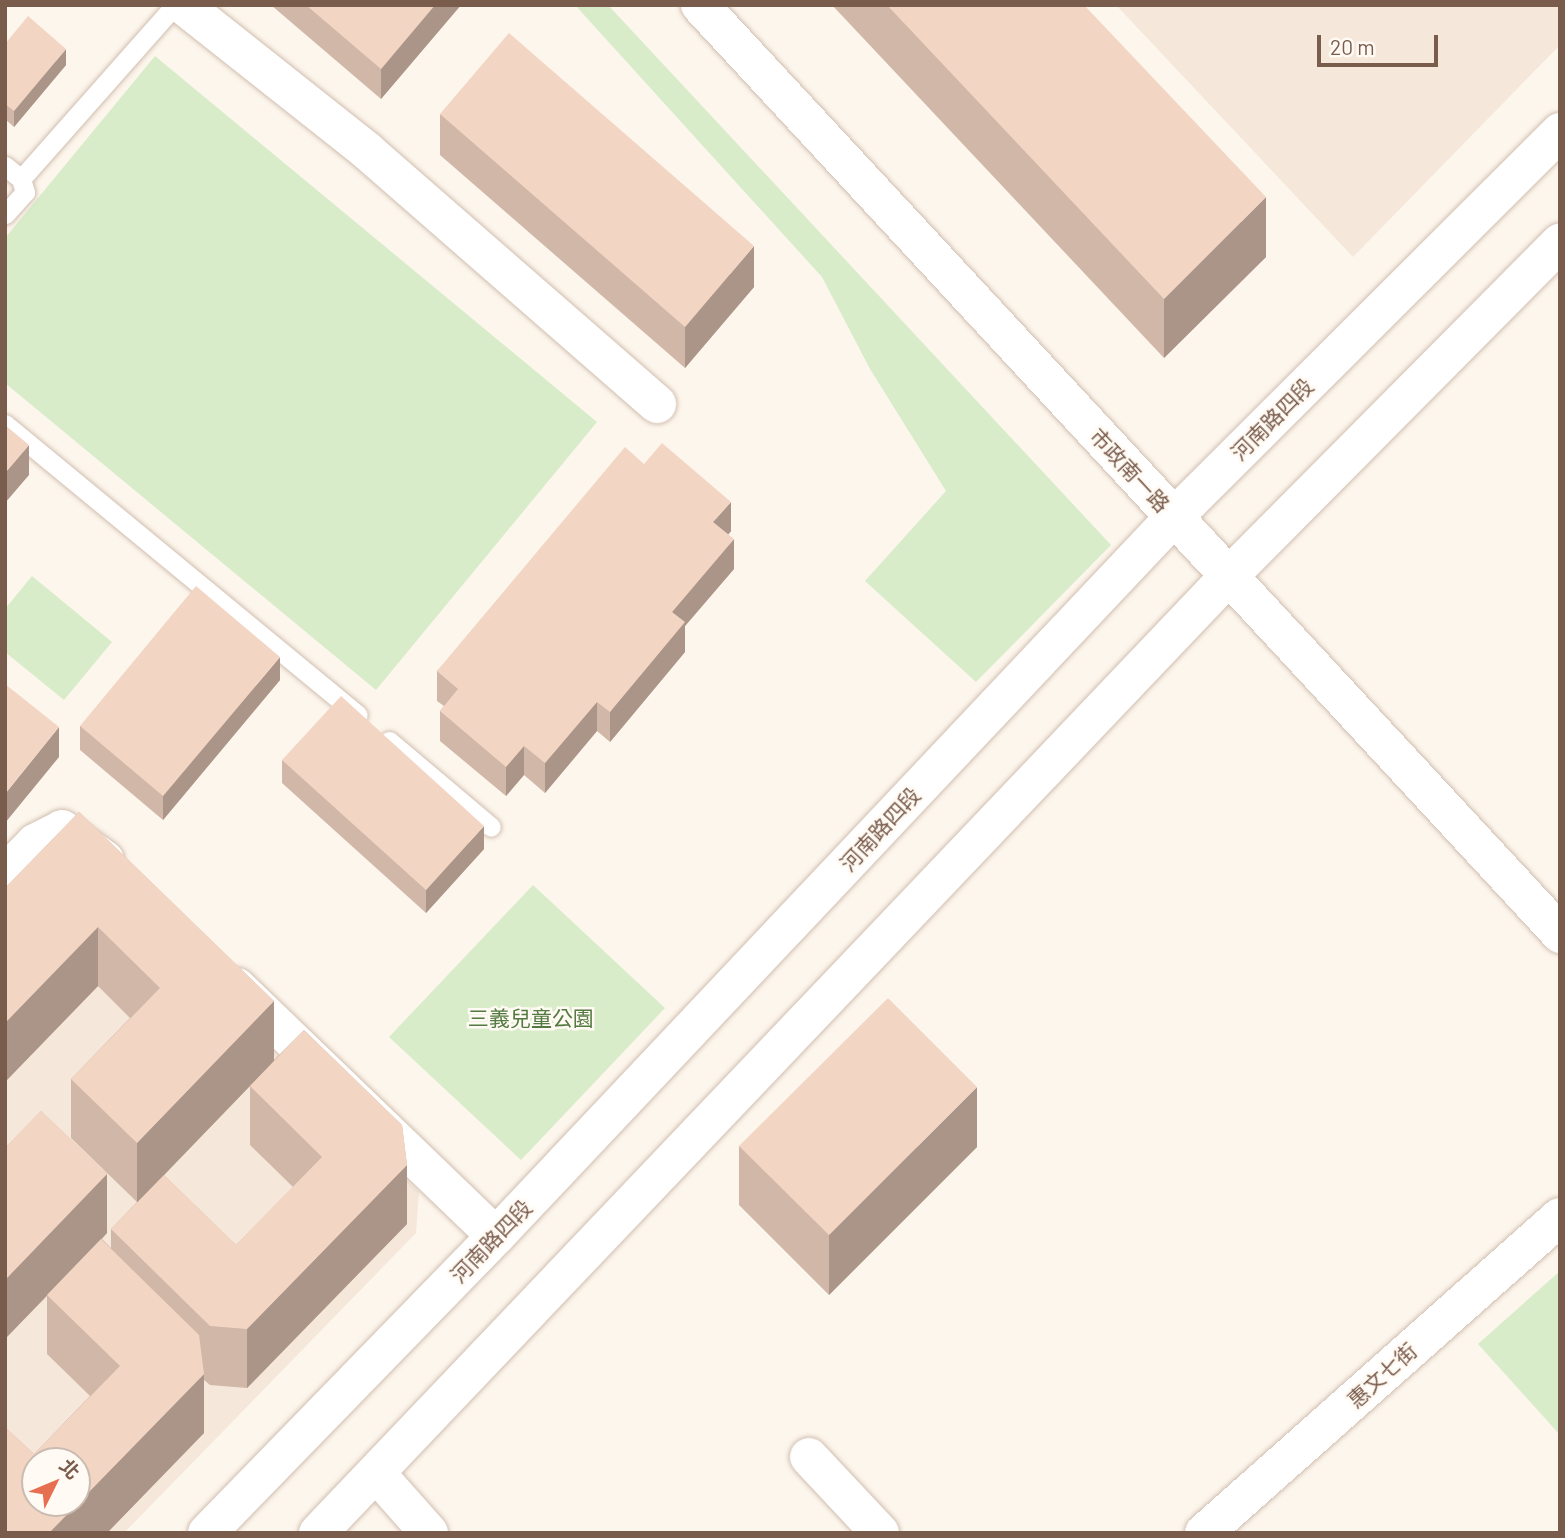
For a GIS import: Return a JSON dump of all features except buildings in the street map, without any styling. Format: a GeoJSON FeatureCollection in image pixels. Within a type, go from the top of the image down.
{"type":"FeatureCollection","features":[{"type":"Feature","properties":{"kind":"street"},"geometry":{"type":"LineString","coordinates":[[183,5],[367,151],[657,404]]}},
{"type":"Feature","properties":{"kind":"street","name":"市政南一路"},"geometry":{"type":"LineString","coordinates":[[700,5],[1560,934]]}},
{"type":"Feature","properties":{"kind":"street","name":"河南路四段"},"geometry":{"type":"LineString","coordinates":[[207,1533],[496,1236],[1174,517],[1560,132]]}},
{"type":"Feature","properties":{"kind":"street"},"geometry":{"type":"LineString","coordinates":[[318,1533],[1229,576],[1560,243]]}},
{"type":"Feature","properties":{"kind":"street"},"geometry":{"type":"LineString","coordinates":[[5,874],[35,843],[62,829],[92,847],[131,885]]}},
{"type":"Feature","properties":{"kind":"street"},"geometry":{"type":"LineString","coordinates":[[210,961],[496,1236]]}},
{"type":"Feature","properties":{"kind":"street","name":"惠文七街"},"geometry":{"type":"LineString","coordinates":[[1204,1533],[1560,1217]]}},
{"type":"Feature","properties":{"kind":"street"},"geometry":{"type":"LineString","coordinates":[[809,1457],[880,1533]]}},
{"type":"Feature","properties":{"kind":"street"},"geometry":{"type":"LineString","coordinates":[[376,1473],[429,1533]]}},
{"type":"Feature","properties":{"kind":"lane"},"geometry":{"type":"LineString","coordinates":[[21,179],[174,5]]}},
{"type":"Feature","properties":{"kind":"lane"},"geometry":{"type":"LineString","coordinates":[[5,166],[21,179],[25,192],[5,214]]}},
{"type":"Feature","properties":{"kind":"lane"},"geometry":{"type":"LineString","coordinates":[[5,424],[491,827]]}},
{"type":"Feature","properties":{"kind":"shaded area"},"geometry":{"type":"Polygon","coordinates":[[[1116,5],[1560,5],[1560,45],[1353,257],[1116,5]]]}},
{"type":"Feature","properties":{"kind":"shaded area"},"geometry":{"type":"Polygon","coordinates":[[[60,848],[419,1192],[416,1233],[124,1533],[5,1533],[5,905],[60,848]]]}},
{"type":"Feature","properties":{"kind":"green space"},"geometry":{"type":"Polygon","coordinates":[[[575,5],[608,5],[1111,545],[976,682],[865,581],[946,491],[870,369],[822,277],[575,5]]]}},
{"type":"Feature","properties":{"kind":"green space"},"geometry":{"type":"Polygon","coordinates":[[[155,56],[597,422],[376,690],[5,383],[5,238],[155,56]]]}},
{"type":"Feature","properties":{"kind":"green space"},"geometry":{"type":"Polygon","coordinates":[[[32,576],[112,642],[64,700],[5,652],[5,609],[32,576]]]}},
{"type":"Feature","properties":{"kind":"green space","name":"三義兒童公園"},"geometry":{"type":"Polygon","coordinates":[[[533,885],[665,1008],[521,1160],[389,1037],[533,885]]]}},
{"type":"Feature","properties":{"kind":"green space"},"geometry":{"type":"Polygon","coordinates":[[[1560,1271],[1560,1435],[1478,1344],[1560,1271]]]}}]}
